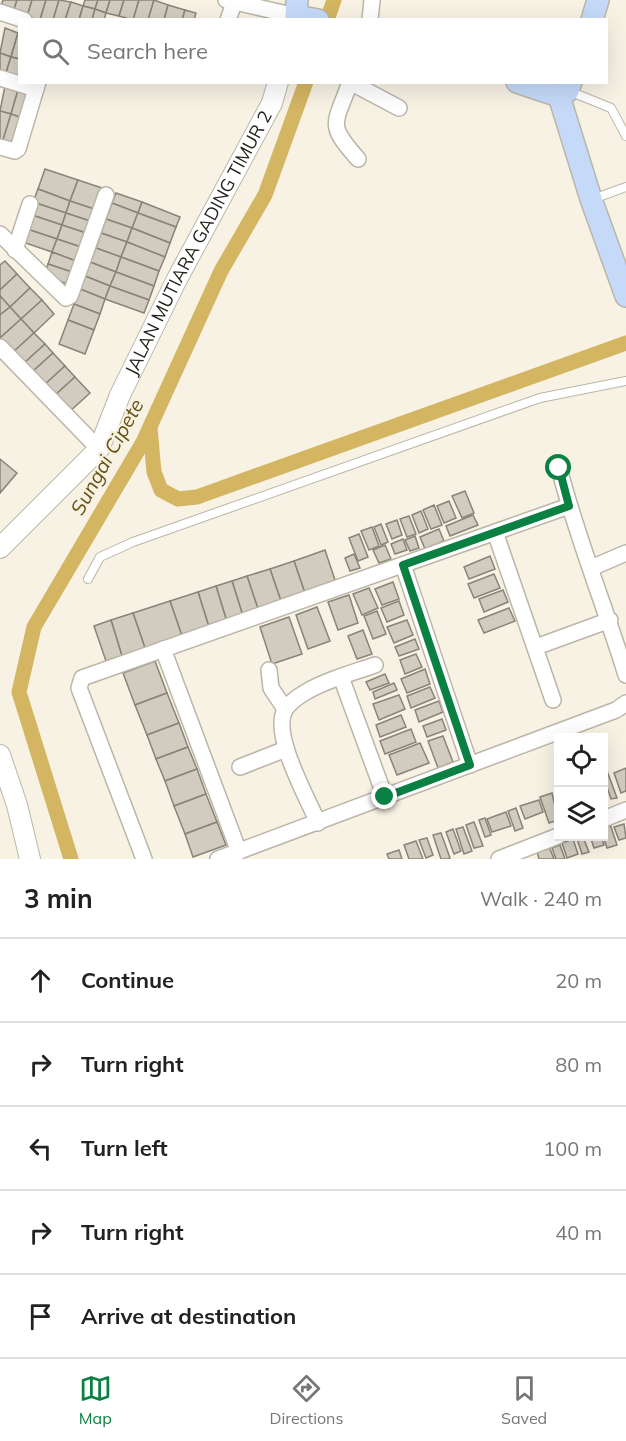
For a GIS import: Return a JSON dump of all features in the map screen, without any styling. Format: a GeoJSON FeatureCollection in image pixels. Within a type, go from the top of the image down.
{"type":"FeatureCollection","features":[{"type":"Feature","properties":{"kind":"main road"},"geometry":{"type":"LineString","coordinates":[[593,18],[598,0]]}},
{"type":"Feature","properties":{"kind":"main road"},"geometry":{"type":"LineString","coordinates":[[529,84],[566,90],[591,200],[626,296]]}},
{"type":"Feature","properties":{"kind":"street"},"geometry":{"type":"LineString","coordinates":[[370,18],[372,0]]}},
{"type":"Feature","properties":{"kind":"street"},"geometry":{"type":"LineString","coordinates":[[228,18],[230,1],[303,14]]}},
{"type":"Feature","properties":{"kind":"street"},"geometry":{"type":"LineString","coordinates":[[0,12],[18,18]]}},
{"type":"Feature","properties":{"kind":"street"},"geometry":{"type":"LineString","coordinates":[[0,78],[18,82]]}},
{"type":"Feature","properties":{"kind":"street","name":"JALAN MUTIARA GADING TIMUR 2"},"geometry":{"type":"LineString","coordinates":[[0,548],[98,442],[177,279],[272,103],[277,84]]}},
{"type":"Feature","properties":{"kind":"street"},"geometry":{"type":"LineString","coordinates":[[349,84],[335,128],[337,136],[358,159]]}},
{"type":"Feature","properties":{"kind":"street"},"geometry":{"type":"LineString","coordinates":[[354,84],[399,108]]}},
{"type":"Feature","properties":{"kind":"street"},"geometry":{"type":"LineString","coordinates":[[0,147],[15,151],[18,149],[37,86]]}},
{"type":"Feature","properties":{"kind":"street"},"geometry":{"type":"LineString","coordinates":[[0,234],[62,297],[70,296],[106,195]]}},
{"type":"Feature","properties":{"kind":"street"},"geometry":{"type":"LineString","coordinates":[[15,250],[30,204]]}},
{"type":"Feature","properties":{"kind":"street"},"geometry":{"type":"LineString","coordinates":[[0,347],[98,442]]}},
{"type":"Feature","properties":{"kind":"street","name":"JALAN MUTIARA GADING TIMUR 2"},"geometry":{"type":"LineString","coordinates":[[0,531],[98,442]]}},
{"type":"Feature","properties":{"kind":"street"},"geometry":{"type":"LineString","coordinates":[[559,468],[569,506],[610,620],[626,675]]}},
{"type":"Feature","properties":{"kind":"street"},"geometry":{"type":"LineString","coordinates":[[144,859],[79,683],[82,678],[569,506]]}},
{"type":"Feature","properties":{"kind":"street"},"geometry":{"type":"LineString","coordinates":[[495,532],[553,700]]}},
{"type":"Feature","properties":{"kind":"street"},"geometry":{"type":"LineString","coordinates":[[591,568],[626,553]]}},
{"type":"Feature","properties":{"kind":"street"},"geometry":{"type":"LineString","coordinates":[[403,565],[470,765]]}},
{"type":"Feature","properties":{"kind":"street"},"geometry":{"type":"LineString","coordinates":[[536,647],[610,620]]}},
{"type":"Feature","properties":{"kind":"street"},"geometry":{"type":"LineString","coordinates":[[162,649],[239,852]]}},
{"type":"Feature","properties":{"kind":"street"},"geometry":{"type":"LineString","coordinates":[[318,823],[286,749],[281,730],[285,710],[306,691],[375,665]]}},
{"type":"Feature","properties":{"kind":"street"},"geometry":{"type":"LineString","coordinates":[[269,670],[271,688],[285,710]]}},
{"type":"Feature","properties":{"kind":"street"},"geometry":{"type":"LineString","coordinates":[[341,677],[385,797]]}},
{"type":"Feature","properties":{"kind":"street"},"geometry":{"type":"LineString","coordinates":[[218,859],[616,710],[626,703]]}},
{"type":"Feature","properties":{"kind":"street"},"geometry":{"type":"LineString","coordinates":[[240,767],[286,749]]}},
{"type":"Feature","properties":{"kind":"street"},"geometry":{"type":"LineString","coordinates":[[0,755],[17,805],[30,859]]}},
{"type":"Feature","properties":{"kind":"street"},"geometry":{"type":"LineString","coordinates":[[608,817],[626,810]]}},
{"type":"Feature","properties":{"kind":"street"},"geometry":{"type":"LineString","coordinates":[[499,859],[554,838]]}},
{"type":"Feature","properties":{"kind":"lane"},"geometry":{"type":"LineString","coordinates":[[566,90],[611,108],[626,136]]}},
{"type":"Feature","properties":{"kind":"lane"},"geometry":{"type":"LineString","coordinates":[[591,200],[626,187]]}},
{"type":"Feature","properties":{"kind":"lane"},"geometry":{"type":"LineString","coordinates":[[88,579],[100,558],[133,542],[540,398],[626,381]]}},
{"type":"Feature","properties":{"kind":"building"},"geometry":{"type":"Polygon","coordinates":[[[3,0],[17,0],[13,13],[0,9],[3,0]]]}},
{"type":"Feature","properties":{"kind":"building"},"geometry":{"type":"Polygon","coordinates":[[[17,0],[32,0],[27,17],[13,13],[17,0]]]}},
{"type":"Feature","properties":{"kind":"building"},"geometry":{"type":"Polygon","coordinates":[[[32,0],[46,0],[41,18],[27,17],[32,0]]]}},
{"type":"Feature","properties":{"kind":"building"},"geometry":{"type":"Polygon","coordinates":[[[46,0],[59,0],[54,18],[41,18],[46,0]]]}},
{"type":"Feature","properties":{"kind":"building"},"geometry":{"type":"Polygon","coordinates":[[[59,0],[71,2],[66,18],[54,18],[59,0]]]}},
{"type":"Feature","properties":{"kind":"building"},"geometry":{"type":"Polygon","coordinates":[[[85,0],[98,0],[95,9],[83,6],[85,0]]]}},
{"type":"Feature","properties":{"kind":"building"},"geometry":{"type":"Polygon","coordinates":[[[98,0],[110,0],[106,13],[95,9],[98,0]]]}},
{"type":"Feature","properties":{"kind":"building"},"geometry":{"type":"Polygon","coordinates":[[[110,0],[124,0],[119,16],[106,13],[110,0]]]}},
{"type":"Feature","properties":{"kind":"building"},"geometry":{"type":"Polygon","coordinates":[[[124,0],[139,0],[134,18],[119,16],[124,0]]]}},
{"type":"Feature","properties":{"kind":"building"},"geometry":{"type":"Polygon","coordinates":[[[139,0],[154,0],[149,18],[134,18],[139,0]]]}},
{"type":"Feature","properties":{"kind":"building"},"geometry":{"type":"Polygon","coordinates":[[[154,0],[168,5],[165,18],[149,18],[154,0]]]}},
{"type":"Feature","properties":{"kind":"building"},"geometry":{"type":"Polygon","coordinates":[[[71,2],[83,6],[80,18],[66,18],[71,2]]]}},
{"type":"Feature","properties":{"kind":"building"},"geometry":{"type":"Polygon","coordinates":[[[168,5],[185,10],[183,18],[165,18],[168,5]]]}},
{"type":"Feature","properties":{"kind":"building"},"geometry":{"type":"Polygon","coordinates":[[[83,6],[95,9],[93,18],[80,18],[83,6]]]}},
{"type":"Feature","properties":{"kind":"building"},"geometry":{"type":"Polygon","coordinates":[[[95,9],[106,13],[105,18],[93,18],[95,9]]]}},
{"type":"Feature","properties":{"kind":"building"},"geometry":{"type":"Polygon","coordinates":[[[185,10],[196,13],[195,18],[183,18],[185,10]]]}},
{"type":"Feature","properties":{"kind":"building"},"geometry":{"type":"Polygon","coordinates":[[[5,28],[18,33],[11,57],[0,53],[5,28]]]}},
{"type":"Feature","properties":{"kind":"building"},"geometry":{"type":"Polygon","coordinates":[[[18,33],[18,59],[11,57],[18,33]]]}},
{"type":"Feature","properties":{"kind":"building"},"geometry":{"type":"Polygon","coordinates":[[[0,53],[11,57],[5,76],[0,75],[0,53]]]}},
{"type":"Feature","properties":{"kind":"building"},"geometry":{"type":"Polygon","coordinates":[[[11,57],[18,59],[18,80],[5,76],[11,57]]]}},
{"type":"Feature","properties":{"kind":"building"},"geometry":{"type":"Polygon","coordinates":[[[5,86],[18,90],[11,114],[0,111],[5,86]]]}},
{"type":"Feature","properties":{"kind":"building"},"geometry":{"type":"Polygon","coordinates":[[[18,90],[30,94],[22,118],[11,114],[18,90]]]}},
{"type":"Feature","properties":{"kind":"building"},"geometry":{"type":"Polygon","coordinates":[[[0,111],[11,114],[3,140],[0,140],[0,111]]]}},
{"type":"Feature","properties":{"kind":"building"},"geometry":{"type":"Polygon","coordinates":[[[11,114],[22,118],[15,144],[3,140],[11,114]]]}},
{"type":"Feature","properties":{"kind":"building"},"geometry":{"type":"Polygon","coordinates":[[[45,169],[78,180],[70,201],[38,189],[45,169]]]}},
{"type":"Feature","properties":{"kind":"building"},"geometry":{"type":"Polygon","coordinates":[[[78,180],[102,188],[94,209],[70,201],[78,180]]]}},
{"type":"Feature","properties":{"kind":"building"},"geometry":{"type":"Polygon","coordinates":[[[38,189],[70,201],[66,213],[33,202],[38,189]]]}},
{"type":"Feature","properties":{"kind":"building"},"geometry":{"type":"Polygon","coordinates":[[[116,193],[142,202],[138,213],[112,203],[116,193]]]}},
{"type":"Feature","properties":{"kind":"building"},"geometry":{"type":"Polygon","coordinates":[[[70,201],[94,209],[90,221],[66,213],[70,201]]]}},
{"type":"Feature","properties":{"kind":"building"},"geometry":{"type":"Polygon","coordinates":[[[33,202],[66,213],[62,225],[29,214],[33,202]]]}},
{"type":"Feature","properties":{"kind":"building"},"geometry":{"type":"Polygon","coordinates":[[[142,202],[180,217],[176,227],[138,213],[142,202]]]}},
{"type":"Feature","properties":{"kind":"building"},"geometry":{"type":"Polygon","coordinates":[[[112,203],[138,213],[132,228],[106,219],[112,203]]]}},
{"type":"Feature","properties":{"kind":"building"},"geometry":{"type":"Polygon","coordinates":[[[66,213],[90,221],[86,233],[62,225],[66,213]]]}},
{"type":"Feature","properties":{"kind":"building"},"geometry":{"type":"Polygon","coordinates":[[[138,213],[176,227],[170,243],[132,228],[138,213]]]}},
{"type":"Feature","properties":{"kind":"building"},"geometry":{"type":"Polygon","coordinates":[[[29,214],[62,225],[57,239],[24,228],[29,214]]]}},
{"type":"Feature","properties":{"kind":"building"},"geometry":{"type":"Polygon","coordinates":[[[106,219],[132,228],[127,242],[101,233],[106,219]]]}},
{"type":"Feature","properties":{"kind":"building"},"geometry":{"type":"Polygon","coordinates":[[[62,225],[86,233],[81,247],[57,239],[62,225]]]}},
{"type":"Feature","properties":{"kind":"building"},"geometry":{"type":"Polygon","coordinates":[[[24,228],[57,239],[52,252],[20,241],[24,228]]]}},
{"type":"Feature","properties":{"kind":"building"},"geometry":{"type":"Polygon","coordinates":[[[132,228],[170,243],[165,257],[127,242],[132,228]]]}},
{"type":"Feature","properties":{"kind":"building"},"geometry":{"type":"Polygon","coordinates":[[[101,233],[127,242],[121,257],[96,248],[101,233]]]}},
{"type":"Feature","properties":{"kind":"building"},"geometry":{"type":"Polygon","coordinates":[[[57,239],[81,247],[76,261],[52,252],[57,239]]]}},
{"type":"Feature","properties":{"kind":"building"},"geometry":{"type":"Polygon","coordinates":[[[127,242],[165,257],[159,271],[121,257],[127,242]]]}},
{"type":"Feature","properties":{"kind":"building"},"geometry":{"type":"Polygon","coordinates":[[[96,248],[121,257],[116,272],[90,262],[96,248]]]}},
{"type":"Feature","properties":{"kind":"building"},"geometry":{"type":"Polygon","coordinates":[[[52,252],[76,261],[72,272],[48,264],[52,252]]]}},
{"type":"Feature","properties":{"kind":"building"},"geometry":{"type":"Polygon","coordinates":[[[121,257],[159,271],[154,286],[116,272],[121,257]]]}},
{"type":"Feature","properties":{"kind":"building"},"geometry":{"type":"Polygon","coordinates":[[[5,261],[17,274],[0,290],[0,265],[5,261]]]}},
{"type":"Feature","properties":{"kind":"building"},"geometry":{"type":"Polygon","coordinates":[[[90,262],[116,272],[110,286],[85,276],[90,262]]]}},
{"type":"Feature","properties":{"kind":"building"},"geometry":{"type":"Polygon","coordinates":[[[48,264],[72,272],[68,284],[44,276],[48,264]]]}},
{"type":"Feature","properties":{"kind":"building"},"geometry":{"type":"Polygon","coordinates":[[[116,272],[154,286],[149,300],[110,286],[116,272]]]}},
{"type":"Feature","properties":{"kind":"building"},"geometry":{"type":"Polygon","coordinates":[[[17,274],[30,288],[10,307],[0,296],[0,290],[17,274]]]}},
{"type":"Feature","properties":{"kind":"building"},"geometry":{"type":"Polygon","coordinates":[[[85,276],[110,286],[105,299],[80,289],[85,276]]]}},
{"type":"Feature","properties":{"kind":"building"},"geometry":{"type":"Polygon","coordinates":[[[110,286],[149,300],[144,313],[105,299],[110,286]]]}},
{"type":"Feature","properties":{"kind":"building"},"geometry":{"type":"Polygon","coordinates":[[[30,288],[42,300],[21,319],[10,307],[30,288]]]}},
{"type":"Feature","properties":{"kind":"building"},"geometry":{"type":"Polygon","coordinates":[[[80,289],[105,299],[100,314],[74,304],[80,289]]]}},
{"type":"Feature","properties":{"kind":"building"},"geometry":{"type":"Polygon","coordinates":[[[0,296],[10,307],[0,315],[0,296]]]}},
{"type":"Feature","properties":{"kind":"building"},"geometry":{"type":"Polygon","coordinates":[[[42,300],[54,314],[34,333],[21,319],[42,300]]]}},
{"type":"Feature","properties":{"kind":"building"},"geometry":{"type":"Polygon","coordinates":[[[74,304],[100,314],[94,330],[68,320],[74,304]]]}},
{"type":"Feature","properties":{"kind":"building"},"geometry":{"type":"Polygon","coordinates":[[[10,307],[21,319],[0,338],[0,315],[10,307]]]}},
{"type":"Feature","properties":{"kind":"building"},"geometry":{"type":"Polygon","coordinates":[[[21,319],[34,333],[12,353],[0,338],[21,319]]]}},
{"type":"Feature","properties":{"kind":"building"},"geometry":{"type":"Polygon","coordinates":[[[68,320],[94,330],[85,354],[59,344],[68,320]]]}},
{"type":"Feature","properties":{"kind":"building"},"geometry":{"type":"Polygon","coordinates":[[[34,333],[45,344],[23,364],[12,353],[34,333]]]}},
{"type":"Feature","properties":{"kind":"building"},"geometry":{"type":"Polygon","coordinates":[[[45,344],[53,353],[31,373],[23,364],[45,344]]]}},
{"type":"Feature","properties":{"kind":"building"},"geometry":{"type":"Polygon","coordinates":[[[53,353],[65,366],[43,386],[31,373],[53,353]]]}},
{"type":"Feature","properties":{"kind":"building"},"geometry":{"type":"Polygon","coordinates":[[[65,366],[75,377],[53,397],[43,386],[65,366]]]}},
{"type":"Feature","properties":{"kind":"building"},"geometry":{"type":"Polygon","coordinates":[[[75,377],[90,393],[68,413],[53,397],[75,377]]]}},
{"type":"Feature","properties":{"kind":"building"},"geometry":{"type":"Polygon","coordinates":[[[0,459],[17,473],[0,493],[0,459]]]}},
{"type":"Feature","properties":{"kind":"building"},"geometry":{"type":"Polygon","coordinates":[[[465,491],[474,513],[462,518],[452,496],[465,491]]]}},
{"type":"Feature","properties":{"kind":"building"},"geometry":{"type":"Polygon","coordinates":[[[449,501],[456,518],[444,523],[437,506],[449,501]]]}},
{"type":"Feature","properties":{"kind":"building"},"geometry":{"type":"Polygon","coordinates":[[[434,505],[442,525],[431,529],[423,510],[434,505]]]}},
{"type":"Feature","properties":{"kind":"building"},"geometry":{"type":"Polygon","coordinates":[[[421,511],[428,529],[419,533],[412,515],[421,511]]]}},
{"type":"Feature","properties":{"kind":"building"},"geometry":{"type":"Polygon","coordinates":[[[473,515],[478,525],[450,536],[446,526],[473,515]]]}},
{"type":"Feature","properties":{"kind":"building"},"geometry":{"type":"Polygon","coordinates":[[[409,516],[416,534],[407,537],[400,519],[409,516]]]}},
{"type":"Feature","properties":{"kind":"building"},"geometry":{"type":"Polygon","coordinates":[[[397,520],[402,535],[392,539],[386,524],[397,520]]]}},
{"type":"Feature","properties":{"kind":"building"},"geometry":{"type":"Polygon","coordinates":[[[381,524],[388,542],[381,545],[374,527],[381,524]]]}},
{"type":"Feature","properties":{"kind":"building"},"geometry":{"type":"Polygon","coordinates":[[[372,527],[379,546],[369,550],[361,531],[372,527]]]}},
{"type":"Feature","properties":{"kind":"building"},"geometry":{"type":"Polygon","coordinates":[[[439,529],[444,541],[425,549],[420,537],[439,529]]]}},
{"type":"Feature","properties":{"kind":"building"},"geometry":{"type":"Polygon","coordinates":[[[359,534],[368,557],[358,561],[349,538],[359,534]]]}},
{"type":"Feature","properties":{"kind":"building"},"geometry":{"type":"Polygon","coordinates":[[[415,536],[419,548],[410,551],[405,540],[415,536]]]}},
{"type":"Feature","properties":{"kind":"building"},"geometry":{"type":"Polygon","coordinates":[[[403,539],[407,550],[395,554],[391,544],[403,539]]]}},
{"type":"Feature","properties":{"kind":"building"},"geometry":{"type":"Polygon","coordinates":[[[385,545],[391,559],[379,563],[373,550],[385,545]]]}},
{"type":"Feature","properties":{"kind":"building"},"geometry":{"type":"Polygon","coordinates":[[[325,550],[337,586],[306,596],[294,561],[325,550]]]}},
{"type":"Feature","properties":{"kind":"building"},"geometry":{"type":"Polygon","coordinates":[[[354,554],[360,568],[350,571],[345,558],[354,554]]]}},
{"type":"Feature","properties":{"kind":"building"},"geometry":{"type":"Polygon","coordinates":[[[490,556],[495,569],[469,579],[464,567],[490,556]]]}},
{"type":"Feature","properties":{"kind":"building"},"geometry":{"type":"Polygon","coordinates":[[[294,561],[306,596],[282,604],[270,569],[294,561]]]}},
{"type":"Feature","properties":{"kind":"building"},"geometry":{"type":"Polygon","coordinates":[[[270,569],[282,604],[259,612],[247,576],[270,569]]]}},
{"type":"Feature","properties":{"kind":"building"},"geometry":{"type":"Polygon","coordinates":[[[494,574],[500,588],[474,598],[468,584],[494,574]]]}},
{"type":"Feature","properties":{"kind":"building"},"geometry":{"type":"Polygon","coordinates":[[[247,576],[259,612],[243,616],[232,581],[247,576]]]}},
{"type":"Feature","properties":{"kind":"building"},"geometry":{"type":"Polygon","coordinates":[[[232,581],[243,616],[227,622],[216,586],[232,581]]]}},
{"type":"Feature","properties":{"kind":"building"},"geometry":{"type":"Polygon","coordinates":[[[393,582],[399,599],[382,605],[375,589],[393,582]]]}},
{"type":"Feature","properties":{"kind":"building"},"geometry":{"type":"Polygon","coordinates":[[[216,586],[227,622],[209,627],[198,592],[216,586]]]}},
{"type":"Feature","properties":{"kind":"building"},"geometry":{"type":"Polygon","coordinates":[[[369,588],[378,608],[362,615],[353,594],[369,588]]]}},
{"type":"Feature","properties":{"kind":"building"},"geometry":{"type":"Polygon","coordinates":[[[503,590],[508,602],[484,612],[479,599],[503,590]]]}},
{"type":"Feature","properties":{"kind":"building"},"geometry":{"type":"Polygon","coordinates":[[[198,592],[209,627],[182,636],[170,601],[198,592]]]}},
{"type":"Feature","properties":{"kind":"building"},"geometry":{"type":"Polygon","coordinates":[[[349,595],[358,623],[338,630],[328,602],[349,595]]]}},
{"type":"Feature","properties":{"kind":"building"},"geometry":{"type":"Polygon","coordinates":[[[170,601],[182,636],[145,648],[133,613],[170,601]]]}},
{"type":"Feature","properties":{"kind":"building"},"geometry":{"type":"Polygon","coordinates":[[[399,601],[404,615],[387,622],[381,608],[399,601]]]}},
{"type":"Feature","properties":{"kind":"building"},"geometry":{"type":"Polygon","coordinates":[[[317,607],[330,641],[308,649],[296,615],[317,607]]]}},
{"type":"Feature","properties":{"kind":"building"},"geometry":{"type":"Polygon","coordinates":[[[509,608],[515,621],[484,633],[478,620],[509,608]]]}},
{"type":"Feature","properties":{"kind":"building"},"geometry":{"type":"Polygon","coordinates":[[[377,611],[386,634],[373,639],[364,616],[377,611]]]}},
{"type":"Feature","properties":{"kind":"building"},"geometry":{"type":"Polygon","coordinates":[[[133,613],[145,648],[122,656],[111,620],[133,613]]]}},
{"type":"Feature","properties":{"kind":"building"},"geometry":{"type":"Polygon","coordinates":[[[289,617],[302,654],[272,664],[260,627],[289,617]]]}},
{"type":"Feature","properties":{"kind":"building"},"geometry":{"type":"Polygon","coordinates":[[[111,620],[122,656],[106,661],[94,626],[111,620]]]}},
{"type":"Feature","properties":{"kind":"building"},"geometry":{"type":"Polygon","coordinates":[[[407,620],[413,635],[394,643],[387,627],[407,620]]]}},
{"type":"Feature","properties":{"kind":"building"},"geometry":{"type":"Polygon","coordinates":[[[363,630],[372,654],[357,659],[348,636],[363,630]]]}},
{"type":"Feature","properties":{"kind":"building"},"geometry":{"type":"Polygon","coordinates":[[[415,639],[419,649],[399,656],[395,647],[415,639]]]}},
{"type":"Feature","properties":{"kind":"building"},"geometry":{"type":"Polygon","coordinates":[[[416,654],[422,667],[405,674],[400,660],[416,654]]]}},
{"type":"Feature","properties":{"kind":"building"},"geometry":{"type":"Polygon","coordinates":[[[155,661],[167,693],[135,705],[123,673],[155,661]]]}},
{"type":"Feature","properties":{"kind":"building"},"geometry":{"type":"Polygon","coordinates":[[[425,669],[430,684],[407,693],[401,679],[425,669]]]}},
{"type":"Feature","properties":{"kind":"building"},"geometry":{"type":"Polygon","coordinates":[[[385,674],[389,683],[370,690],[366,682],[385,674]]]}},
{"type":"Feature","properties":{"kind":"building"},"geometry":{"type":"Polygon","coordinates":[[[394,683],[397,690],[375,699],[373,692],[394,683]]]}},
{"type":"Feature","properties":{"kind":"building"},"geometry":{"type":"Polygon","coordinates":[[[430,687],[435,698],[411,708],[407,696],[430,687]]]}},
{"type":"Feature","properties":{"kind":"building"},"geometry":{"type":"Polygon","coordinates":[[[167,693],[179,723],[147,735],[135,705],[167,693]]]}},
{"type":"Feature","properties":{"kind":"building"},"geometry":{"type":"Polygon","coordinates":[[[399,695],[405,709],[379,720],[373,704],[399,695]]]}},
{"type":"Feature","properties":{"kind":"building"},"geometry":{"type":"Polygon","coordinates":[[[439,701],[443,712],[419,722],[415,710],[439,701]]]}},
{"type":"Feature","properties":{"kind":"building"},"geometry":{"type":"Polygon","coordinates":[[[401,715],[406,727],[380,737],[376,725],[401,715]]]}},
{"type":"Feature","properties":{"kind":"building"},"geometry":{"type":"Polygon","coordinates":[[[442,719],[446,730],[427,737],[423,726],[442,719]]]}},
{"type":"Feature","properties":{"kind":"building"},"geometry":{"type":"Polygon","coordinates":[[[179,723],[188,747],[156,759],[147,735],[179,723]]]}},
{"type":"Feature","properties":{"kind":"building"},"geometry":{"type":"Polygon","coordinates":[[[411,729],[416,742],[385,754],[380,741],[411,729]]]}},
{"type":"Feature","properties":{"kind":"building"},"geometry":{"type":"Polygon","coordinates":[[[443,736],[453,762],[438,768],[428,741],[443,736]]]}},
{"type":"Feature","properties":{"kind":"building"},"geometry":{"type":"Polygon","coordinates":[[[420,743],[429,763],[397,775],[389,755],[420,743]]]}},
{"type":"Feature","properties":{"kind":"building"},"geometry":{"type":"Polygon","coordinates":[[[188,747],[197,769],[165,781],[156,759],[188,747]]]}},
{"type":"Feature","properties":{"kind":"building"},"geometry":{"type":"Polygon","coordinates":[[[626,768],[626,791],[621,793],[614,773],[626,768]]]}},
{"type":"Feature","properties":{"kind":"building"},"geometry":{"type":"Polygon","coordinates":[[[197,769],[206,794],[174,806],[165,781],[197,769]]]}},
{"type":"Feature","properties":{"kind":"building"},"geometry":{"type":"Polygon","coordinates":[[[608,774],[617,798],[611,799],[608,790],[608,774]]]}},
{"type":"Feature","properties":{"kind":"building"},"geometry":{"type":"Polygon","coordinates":[[[552,793],[554,821],[549,823],[540,797],[552,793]]]}},
{"type":"Feature","properties":{"kind":"building"},"geometry":{"type":"Polygon","coordinates":[[[206,794],[217,822],[185,834],[174,806],[206,794]]]}},
{"type":"Feature","properties":{"kind":"building"},"geometry":{"type":"Polygon","coordinates":[[[539,800],[543,812],[525,819],[520,806],[539,800]]]}},
{"type":"Feature","properties":{"kind":"building"},"geometry":{"type":"Polygon","coordinates":[[[516,808],[523,828],[515,831],[508,811],[516,808]]]}},
{"type":"Feature","properties":{"kind":"building"},"geometry":{"type":"Polygon","coordinates":[[[506,812],[511,826],[492,832],[487,819],[506,812]]]}},
{"type":"Feature","properties":{"kind":"building"},"geometry":{"type":"Polygon","coordinates":[[[485,818],[491,835],[485,837],[479,820],[485,818]]]}},
{"type":"Feature","properties":{"kind":"building"},"geometry":{"type":"Polygon","coordinates":[[[217,822],[226,845],[193,857],[185,834],[217,822]]]}},
{"type":"Feature","properties":{"kind":"building"},"geometry":{"type":"Polygon","coordinates":[[[474,822],[483,846],[474,848],[466,825],[474,822]]]}},
{"type":"Feature","properties":{"kind":"building"},"geometry":{"type":"Polygon","coordinates":[[[610,824],[617,845],[607,848],[605,841],[608,841],[608,825],[610,824]]]}},
{"type":"Feature","properties":{"kind":"building"},"geometry":{"type":"Polygon","coordinates":[[[624,824],[626,838],[619,840],[614,827],[624,824]]]}},
{"type":"Feature","properties":{"kind":"building"},"geometry":{"type":"Polygon","coordinates":[[[463,827],[472,851],[464,854],[456,829],[463,827]]]}},
{"type":"Feature","properties":{"kind":"building"},"geometry":{"type":"Polygon","coordinates":[[[453,829],[461,851],[454,854],[446,832],[453,829]]]}},
{"type":"Feature","properties":{"kind":"building"},"geometry":{"type":"Polygon","coordinates":[[[441,833],[450,858],[448,859],[441,859],[433,835],[441,833]]]}},
{"type":"Feature","properties":{"kind":"building"},"geometry":{"type":"Polygon","coordinates":[[[427,838],[433,855],[426,858],[419,840],[427,838]]]}},
{"type":"Feature","properties":{"kind":"building"},"geometry":{"type":"Polygon","coordinates":[[[416,841],[423,859],[409,859],[404,845],[416,841]]]}},
{"type":"Feature","properties":{"kind":"building"},"geometry":{"type":"Polygon","coordinates":[[[574,841],[578,854],[567,858],[562,843],[574,841]]]}},
{"type":"Feature","properties":{"kind":"building"},"geometry":{"type":"Polygon","coordinates":[[[578,841],[585,841],[589,852],[582,854],[578,841]]]}},
{"type":"Feature","properties":{"kind":"building"},"geometry":{"type":"Polygon","coordinates":[[[592,841],[603,841],[604,845],[594,848],[592,841]]]}},
{"type":"Feature","properties":{"kind":"building"},"geometry":{"type":"Polygon","coordinates":[[[548,844],[554,859],[539,859],[536,848],[548,844]]]}},
{"type":"Feature","properties":{"kind":"building"},"geometry":{"type":"Polygon","coordinates":[[[560,845],[565,859],[556,859],[552,848],[560,845]]]}},
{"type":"Feature","properties":{"kind":"building"},"geometry":{"type":"Polygon","coordinates":[[[399,850],[402,859],[389,859],[387,854],[399,850]]]}},
{"type":"Feature","properties":{"kind":"waterway","name":"Sungai Cipete"},"geometry":{"type":"LineString","coordinates":[[328,18],[334,0]]}},
{"type":"Feature","properties":{"kind":"waterway","name":"Sungai Cipete"},"geometry":{"type":"LineString","coordinates":[[71,859],[19,692],[34,627],[143,442],[221,271],[265,195],[305,84]]}},
{"type":"Feature","properties":{"kind":"waterway"},"geometry":{"type":"LineString","coordinates":[[150,428],[154,472],[161,490],[178,499],[197,497],[626,343]]}},
{"type":"Feature","properties":{"kind":"route"},"geometry":{"type":"LineString","coordinates":[[385,797],[470,765],[403,565],[569,506],[559,468]]}}]}
